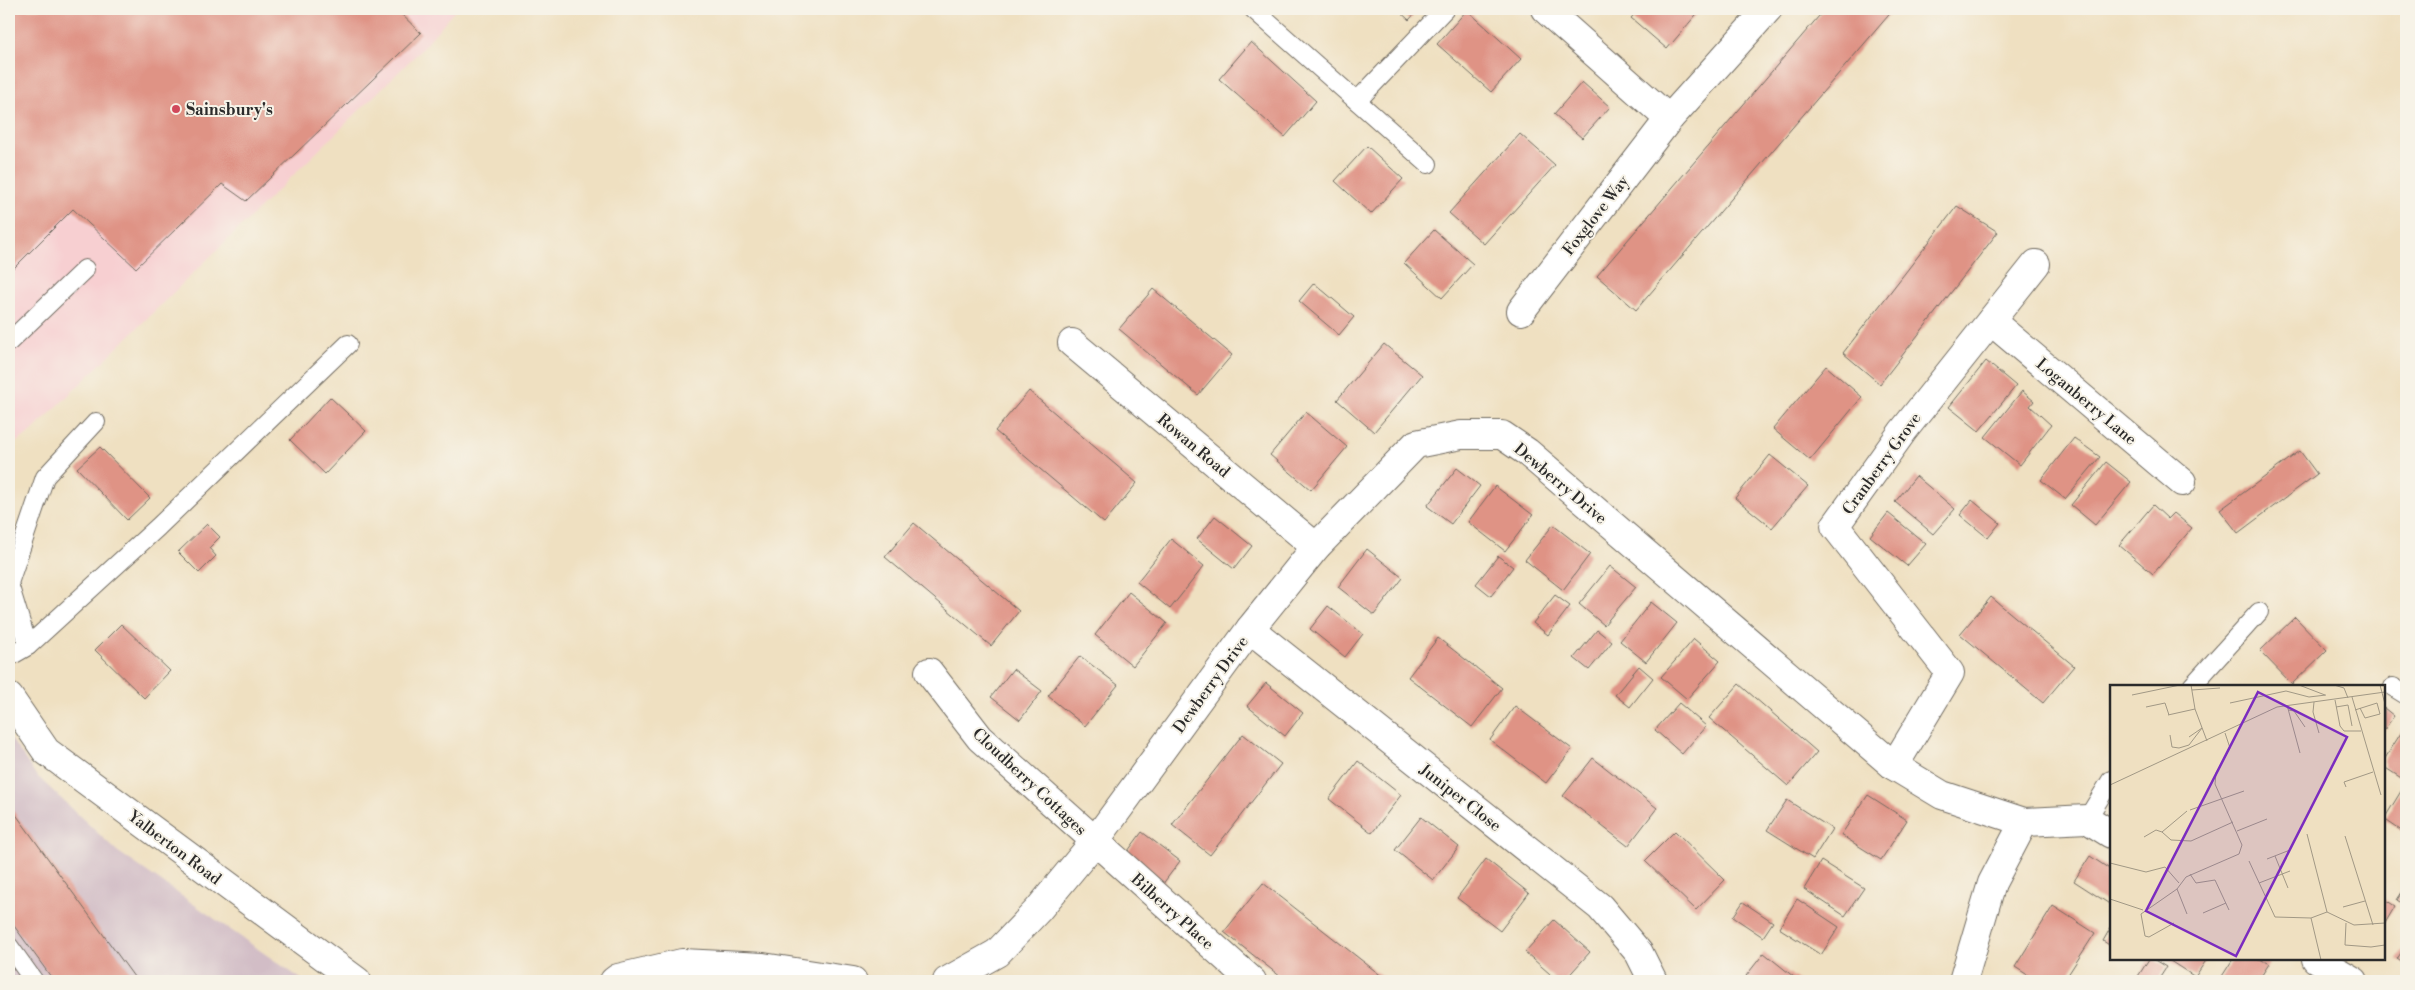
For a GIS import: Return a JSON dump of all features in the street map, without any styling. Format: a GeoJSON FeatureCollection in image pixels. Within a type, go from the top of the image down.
{"type":"FeatureCollection","features":[{"type":"Feature","properties":{"kind":"street"},"geometry":{"type":"LineString","coordinates":[[1545,9],[1669,119]]}},
{"type":"Feature","properties":{"kind":"street","name":"Foxglove Way"},"geometry":{"type":"LineString","coordinates":[[1521,311],[1669,119],[1768,9]]}},
{"type":"Feature","properties":{"kind":"street","name":"Cranberry Grove"},"geometry":{"type":"LineString","coordinates":[[1894,766],[1950,673],[1835,526],[1903,431],[2036,264]]}},
{"type":"Feature","properties":{"kind":"street","name":"Loganberry Lane"},"geometry":{"type":"LineString","coordinates":[[1991,321],[2182,482]]}},
{"type":"Feature","properties":{"kind":"street","name":"Rowan Road"},"geometry":{"type":"LineString","coordinates":[[1072,343],[1316,547]]}},
{"type":"Feature","properties":{"kind":"street","name":"Dewberry Drive"},"geometry":{"type":"LineString","coordinates":[[947,981],[997,953],[1038,910],[1095,841],[1250,629],[1316,547],[1416,444],[1461,435],[1502,435],[1527,452],[1894,766],[1942,795],[2024,822],[2087,820]]}},
{"type":"Feature","properties":{"kind":"street","name":"Juniper Close"},"geometry":{"type":"LineString","coordinates":[[1250,629],[1600,907],[1639,953],[1653,981]]}},
{"type":"Feature","properties":{"kind":"street","name":"Cloudberry Cottages"},"geometry":{"type":"LineString","coordinates":[[929,672],[980,738],[1095,841]]}},
{"type":"Feature","properties":{"kind":"street","name":"Yalberton Road"},"geometry":{"type":"LineString","coordinates":[[9,697],[46,751],[357,981]]}},
{"type":"Feature","properties":{"kind":"street"},"geometry":{"type":"LineString","coordinates":[[2087,820],[2110,833]]}},
{"type":"Feature","properties":{"kind":"street"},"geometry":{"type":"LineString","coordinates":[[1963,981],[1992,883],[2024,822]]}},
{"type":"Feature","properties":{"kind":"street","name":"Bilberry Place"},"geometry":{"type":"LineString","coordinates":[[1095,841],[1252,981]]}},
{"type":"Feature","properties":{"kind":"street"},"geometry":{"type":"LineString","coordinates":[[2318,960],[2354,981]]}},
{"type":"Feature","properties":{"kind":"street"},"geometry":{"type":"LineString","coordinates":[[614,981],[618,978],[682,963],[763,967],[853,981]]}},
{"type":"Feature","properties":{"kind":"lane"},"geometry":{"type":"LineString","coordinates":[[1253,9],[1428,164]]}},
{"type":"Feature","properties":{"kind":"lane"},"geometry":{"type":"LineString","coordinates":[[1358,101],[1444,9]]}},
{"type":"Feature","properties":{"kind":"lane"},"geometry":{"type":"LineString","coordinates":[[9,342],[85,268]]}},
{"type":"Feature","properties":{"kind":"lane"},"geometry":{"type":"LineString","coordinates":[[9,657],[28,646],[158,527],[348,344]]}},
{"type":"Feature","properties":{"kind":"lane"},"geometry":{"type":"LineString","coordinates":[[28,646],[9,584],[45,478],[96,422]]}},
{"type":"Feature","properties":{"kind":"lane"},"geometry":{"type":"LineString","coordinates":[[2193,685],[2258,612]]}},
{"type":"Feature","properties":{"kind":"lane"},"geometry":{"type":"LineString","coordinates":[[2087,820],[2110,782]]}},
{"type":"Feature","properties":{"kind":"lane"},"geometry":{"type":"LineString","coordinates":[[9,946],[34,981]]}},
{"type":"Feature","properties":{"kind":"shaded area","name":"Sainsbury's"},"geometry":{"type":"Polygon","coordinates":[[[9,9],[456,9],[418,53],[30,433],[9,447],[9,9]]]}},
{"type":"Feature","properties":{"kind":"shaded area"},"geometry":{"type":"Polygon","coordinates":[[[9,736],[36,775],[117,851],[304,981],[9,981],[9,736]]]}},
{"type":"Feature","properties":{"kind":"building","name":"Sainsbury's"},"geometry":{"type":"Polygon","coordinates":[[[9,9],[402,9],[399,12],[421,33],[246,201],[222,184],[136,268],[73,209],[9,273],[9,9]]]}},
{"type":"Feature","properties":{"kind":"building"},"geometry":{"type":"Polygon","coordinates":[[[1397,9],[1419,9],[1409,20],[1397,9]]]}},
{"type":"Feature","properties":{"kind":"building"},"geometry":{"type":"Polygon","coordinates":[[[1639,9],[1701,9],[1667,49],[1631,18],[1639,9]]]}},
{"type":"Feature","properties":{"kind":"building"},"geometry":{"type":"Polygon","coordinates":[[[1825,9],[1894,9],[1636,310],[1597,276],[1825,9]]]}},
{"type":"Feature","properties":{"kind":"building"},"geometry":{"type":"Polygon","coordinates":[[[1467,10],[1521,59],[1491,92],[1437,44],[1467,10]]]}},
{"type":"Feature","properties":{"kind":"building"},"geometry":{"type":"Polygon","coordinates":[[[1251,42],[1316,101],[1285,137],[1219,79],[1251,42]]]}},
{"type":"Feature","properties":{"kind":"building"},"geometry":{"type":"Polygon","coordinates":[[[1582,82],[1610,107],[1582,138],[1554,114],[1582,82]]]}},
{"type":"Feature","properties":{"kind":"building"},"geometry":{"type":"Polygon","coordinates":[[[1520,134],[1555,165],[1484,244],[1449,213],[1520,134]]]}},
{"type":"Feature","properties":{"kind":"building"},"geometry":{"type":"Polygon","coordinates":[[[1367,146],[1403,179],[1371,214],[1335,181],[1367,146]]]}},
{"type":"Feature","properties":{"kind":"building"},"geometry":{"type":"Polygon","coordinates":[[[1957,206],[1998,232],[1880,384],[1843,353],[1957,206]]]}},
{"type":"Feature","properties":{"kind":"building"},"geometry":{"type":"Polygon","coordinates":[[[1434,230],[1473,264],[1442,298],[1404,263],[1434,230]]]}},
{"type":"Feature","properties":{"kind":"building"},"geometry":{"type":"Polygon","coordinates":[[[1314,283],[1354,317],[1339,335],[1299,301],[1314,283]]]}},
{"type":"Feature","properties":{"kind":"building"},"geometry":{"type":"Polygon","coordinates":[[[1153,289],[1232,355],[1198,395],[1119,329],[1153,289]]]}},
{"type":"Feature","properties":{"kind":"building"},"geometry":{"type":"Polygon","coordinates":[[[1384,344],[1422,375],[1374,432],[1337,400],[1384,344]]]}},
{"type":"Feature","properties":{"kind":"building"},"geometry":{"type":"Polygon","coordinates":[[[1986,361],[2016,386],[1979,431],[1949,407],[1986,361]]]}},
{"type":"Feature","properties":{"kind":"building"},"geometry":{"type":"Polygon","coordinates":[[[1826,366],[1862,397],[1810,460],[1773,429],[1826,366]]]}},
{"type":"Feature","properties":{"kind":"building"},"geometry":{"type":"Polygon","coordinates":[[[1029,391],[1137,483],[1104,523],[995,431],[1029,391]]]}},
{"type":"Feature","properties":{"kind":"building"},"geometry":{"type":"Polygon","coordinates":[[[2022,391],[2034,401],[2030,406],[2051,425],[2020,465],[1985,437],[2022,391]]]}},
{"type":"Feature","properties":{"kind":"building"},"geometry":{"type":"Polygon","coordinates":[[[330,397],[366,431],[325,474],[290,440],[330,397]]]}},
{"type":"Feature","properties":{"kind":"building"},"geometry":{"type":"Polygon","coordinates":[[[1306,412],[1347,447],[1311,490],[1270,455],[1306,412]]]}},
{"type":"Feature","properties":{"kind":"building"},"geometry":{"type":"Polygon","coordinates":[[[2074,438],[2100,457],[2065,499],[2041,480],[2074,438]]]}},
{"type":"Feature","properties":{"kind":"building"},"geometry":{"type":"Polygon","coordinates":[[[100,447],[150,498],[127,520],[77,468],[100,447]]]}},
{"type":"Feature","properties":{"kind":"building"},"geometry":{"type":"Polygon","coordinates":[[[2300,451],[2317,474],[2238,533],[2220,510],[2300,451]]]}},
{"type":"Feature","properties":{"kind":"building"},"geometry":{"type":"Polygon","coordinates":[[[1770,455],[1808,486],[1772,528],[1735,498],[1770,455]]]}},
{"type":"Feature","properties":{"kind":"building"},"geometry":{"type":"Polygon","coordinates":[[[2106,462],[2131,482],[2095,525],[2071,505],[2106,462]]]}},
{"type":"Feature","properties":{"kind":"building"},"geometry":{"type":"Polygon","coordinates":[[[1457,468],[1480,486],[1451,524],[1427,506],[1457,468]]]}},
{"type":"Feature","properties":{"kind":"building"},"geometry":{"type":"Polygon","coordinates":[[[1916,476],[1955,509],[1933,534],[1895,502],[1916,476]]]}},
{"type":"Feature","properties":{"kind":"building"},"geometry":{"type":"Polygon","coordinates":[[[1495,486],[1533,515],[1505,551],[1468,522],[1495,486]]]}},
{"type":"Feature","properties":{"kind":"building"},"geometry":{"type":"Polygon","coordinates":[[[1972,500],[2000,523],[1988,538],[1960,515],[1972,500]]]}},
{"type":"Feature","properties":{"kind":"building"},"geometry":{"type":"Polygon","coordinates":[[[2153,505],[2168,519],[2174,513],[2192,528],[2153,574],[2119,545],[2153,505]]]}},
{"type":"Feature","properties":{"kind":"building"},"geometry":{"type":"Polygon","coordinates":[[[1888,513],[1926,544],[1907,566],[1870,536],[1888,513]]]}},
{"type":"Feature","properties":{"kind":"building"},"geometry":{"type":"Polygon","coordinates":[[[1215,516],[1252,546],[1234,569],[1197,539],[1215,516]]]}},
{"type":"Feature","properties":{"kind":"building"},"geometry":{"type":"Polygon","coordinates":[[[914,523],[1019,611],[991,646],[885,557],[914,523]]]}},
{"type":"Feature","properties":{"kind":"building"},"geometry":{"type":"Polygon","coordinates":[[[207,524],[220,537],[209,548],[216,556],[199,573],[178,552],[207,524]]]}},
{"type":"Feature","properties":{"kind":"building"},"geometry":{"type":"Polygon","coordinates":[[[1553,525],[1590,554],[1563,590],[1525,560],[1553,525]]]}},
{"type":"Feature","properties":{"kind":"building"},"geometry":{"type":"Polygon","coordinates":[[[1171,539],[1204,566],[1170,609],[1137,582],[1171,539]]]}},
{"type":"Feature","properties":{"kind":"building"},"geometry":{"type":"Polygon","coordinates":[[[1367,549],[1403,578],[1374,615],[1338,587],[1367,549]]]}},
{"type":"Feature","properties":{"kind":"building"},"geometry":{"type":"Polygon","coordinates":[[[1498,556],[1513,567],[1491,596],[1476,584],[1498,556]]]}},
{"type":"Feature","properties":{"kind":"building"},"geometry":{"type":"Polygon","coordinates":[[[1610,566],[1636,587],[1604,625],[1579,604],[1610,566]]]}},
{"type":"Feature","properties":{"kind":"building"},"geometry":{"type":"Polygon","coordinates":[[[1129,592],[1167,623],[1133,666],[1095,635],[1129,592]]]}},
{"type":"Feature","properties":{"kind":"building"},"geometry":{"type":"Polygon","coordinates":[[[1555,595],[1570,606],[1548,635],[1533,623],[1555,595]]]}},
{"type":"Feature","properties":{"kind":"building"},"geometry":{"type":"Polygon","coordinates":[[[1991,597],[2074,666],[2043,703],[1960,634],[1991,597]]]}},
{"type":"Feature","properties":{"kind":"building"},"geometry":{"type":"Polygon","coordinates":[[[1651,602],[1677,623],[1646,662],[1620,641],[1651,602]]]}},
{"type":"Feature","properties":{"kind":"building"},"geometry":{"type":"Polygon","coordinates":[[[1328,606],[1363,634],[1345,657],[1310,629],[1328,606]]]}},
{"type":"Feature","properties":{"kind":"building"},"geometry":{"type":"Polygon","coordinates":[[[2295,617],[2327,650],[2292,684],[2260,651],[2295,617]]]}},
{"type":"Feature","properties":{"kind":"building"},"geometry":{"type":"Polygon","coordinates":[[[121,624],[170,671],[144,698],[95,650],[121,624]]]}},
{"type":"Feature","properties":{"kind":"building"},"geometry":{"type":"Polygon","coordinates":[[[1597,630],[1612,642],[1589,670],[1574,658],[1597,630]]]}},
{"type":"Feature","properties":{"kind":"building"},"geometry":{"type":"Polygon","coordinates":[[[1438,638],[1502,688],[1472,727],[1408,677],[1438,638]]]}},
{"type":"Feature","properties":{"kind":"building"},"geometry":{"type":"Polygon","coordinates":[[[1694,639],[1720,661],[1687,699],[1661,677],[1694,639]]]}},
{"type":"Feature","properties":{"kind":"building"},"geometry":{"type":"Polygon","coordinates":[[[1080,656],[1118,685],[1085,726],[1048,696],[1080,656]]]}},
{"type":"Feature","properties":{"kind":"building"},"geometry":{"type":"Polygon","coordinates":[[[1639,666],[1653,678],[1630,707],[1615,695],[1639,666]]]}},
{"type":"Feature","properties":{"kind":"building"},"geometry":{"type":"Polygon","coordinates":[[[1013,669],[1042,691],[1020,720],[991,697],[1013,669]]]}},
{"type":"Feature","properties":{"kind":"building"},"geometry":{"type":"Polygon","coordinates":[[[1266,683],[1303,713],[1285,736],[1247,706],[1266,683]]]}},
{"type":"Feature","properties":{"kind":"building"},"geometry":{"type":"Polygon","coordinates":[[[1739,684],[1817,752],[1788,786],[1709,718],[1739,684]]]}},
{"type":"Feature","properties":{"kind":"building"},"geometry":{"type":"Polygon","coordinates":[[[1679,703],[1706,726],[1682,754],[1655,730],[1679,703]]]}},
{"type":"Feature","properties":{"kind":"building"},"geometry":{"type":"Polygon","coordinates":[[[1515,706],[1572,749],[1546,783],[1490,740],[1515,706]]]}},
{"type":"Feature","properties":{"kind":"building"},"geometry":{"type":"Polygon","coordinates":[[[2385,709],[2394,716],[2385,729],[2385,709]]]}},
{"type":"Feature","properties":{"kind":"building"},"geometry":{"type":"Polygon","coordinates":[[[2406,725],[2406,781],[2385,768],[2385,758],[2406,725]]]}},
{"type":"Feature","properties":{"kind":"building"},"geometry":{"type":"Polygon","coordinates":[[[1243,734],[1281,764],[1210,855],[1172,825],[1243,734]]]}},
{"type":"Feature","properties":{"kind":"building"},"geometry":{"type":"Polygon","coordinates":[[[1593,758],[1657,808],[1628,846],[1563,796],[1593,758]]]}},
{"type":"Feature","properties":{"kind":"building"},"geometry":{"type":"Polygon","coordinates":[[[1358,761],[1401,795],[1372,833],[1329,799],[1358,761]]]}},
{"type":"Feature","properties":{"kind":"building"},"geometry":{"type":"Polygon","coordinates":[[[2403,788],[2406,790],[2406,834],[2385,820],[2403,788]]]}},
{"type":"Feature","properties":{"kind":"building"},"geometry":{"type":"Polygon","coordinates":[[[1868,795],[1907,820],[1881,860],[1841,835],[1868,795]]]}},
{"type":"Feature","properties":{"kind":"building"},"geometry":{"type":"Polygon","coordinates":[[[1787,800],[1832,829],[1813,859],[1767,830],[1787,800]]]}},
{"type":"Feature","properties":{"kind":"building"},"geometry":{"type":"Polygon","coordinates":[[[9,805],[137,981],[82,981],[80,978],[76,981],[54,981],[9,919],[9,805]]]}},
{"type":"Feature","properties":{"kind":"building"},"geometry":{"type":"Polygon","coordinates":[[[1421,817],[1459,847],[1433,880],[1395,850],[1421,817]]]}},
{"type":"Feature","properties":{"kind":"building"},"geometry":{"type":"Polygon","coordinates":[[[1675,831],[1725,880],[1696,910],[1645,861],[1675,831]]]}},
{"type":"Feature","properties":{"kind":"building"},"geometry":{"type":"Polygon","coordinates":[[[1142,832],[1180,861],[1162,885],[1125,855],[1142,832]]]}},
{"type":"Feature","properties":{"kind":"building"},"geometry":{"type":"Polygon","coordinates":[[[2090,856],[2110,869],[2110,904],[2074,881],[2090,856]]]}},
{"type":"Feature","properties":{"kind":"building"},"geometry":{"type":"Polygon","coordinates":[[[1486,859],[1529,893],[1500,931],[1457,898],[1486,859]]]}},
{"type":"Feature","properties":{"kind":"building"},"geometry":{"type":"Polygon","coordinates":[[[1821,861],[1864,888],[1845,916],[1804,889],[1821,861]]]}},
{"type":"Feature","properties":{"kind":"building"},"geometry":{"type":"Polygon","coordinates":[[[1263,883],[1388,981],[1286,981],[1224,932],[1263,883]]]}},
{"type":"Feature","properties":{"kind":"building"},"geometry":{"type":"Polygon","coordinates":[[[2406,886],[2406,906],[2397,900],[2406,886]]]}},
{"type":"Feature","properties":{"kind":"building"},"geometry":{"type":"Polygon","coordinates":[[[1797,899],[1839,927],[1821,955],[1779,928],[1797,899]]]}},
{"type":"Feature","properties":{"kind":"building"},"geometry":{"type":"Polygon","coordinates":[[[2385,900],[2395,906],[2385,923],[2385,900]]]}},
{"type":"Feature","properties":{"kind":"building"},"geometry":{"type":"Polygon","coordinates":[[[1743,902],[1773,922],[1763,937],[1733,917],[1743,902]]]}},
{"type":"Feature","properties":{"kind":"building"},"geometry":{"type":"Polygon","coordinates":[[[2053,906],[2095,933],[2064,981],[2037,981],[2015,967],[2053,906]]]}},
{"type":"Feature","properties":{"kind":"building"},"geometry":{"type":"Polygon","coordinates":[[[1554,920],[1590,952],[1564,981],[1558,981],[1525,952],[1554,920]]]}},
{"type":"Feature","properties":{"kind":"building"},"geometry":{"type":"Polygon","coordinates":[[[2110,929],[2110,945],[2103,941],[2110,929]]]}},
{"type":"Feature","properties":{"kind":"building"},"geometry":{"type":"Polygon","coordinates":[[[2406,945],[2406,965],[2397,959],[2406,945]]]}},
{"type":"Feature","properties":{"kind":"building"},"geometry":{"type":"Polygon","coordinates":[[[1764,953],[1799,981],[1753,981],[1746,976],[1764,953]]]}},
{"type":"Feature","properties":{"kind":"building"},"geometry":{"type":"Polygon","coordinates":[[[2148,960],[2155,960],[2166,967],[2157,981],[2135,981],[2148,960]]]}},
{"type":"Feature","properties":{"kind":"building"},"geometry":{"type":"Polygon","coordinates":[[[2169,960],[2206,960],[2195,977],[2169,960]]]}},
{"type":"Feature","properties":{"kind":"building"},"geometry":{"type":"Polygon","coordinates":[[[2232,960],[2262,960],[2269,964],[2258,981],[2219,981],[2232,960]]]}},
{"type":"Feature","properties":{"kind":"place","name":"Sainsbury's"},"geometry":{"type":"Point","coordinates":[176,109]}}]}
